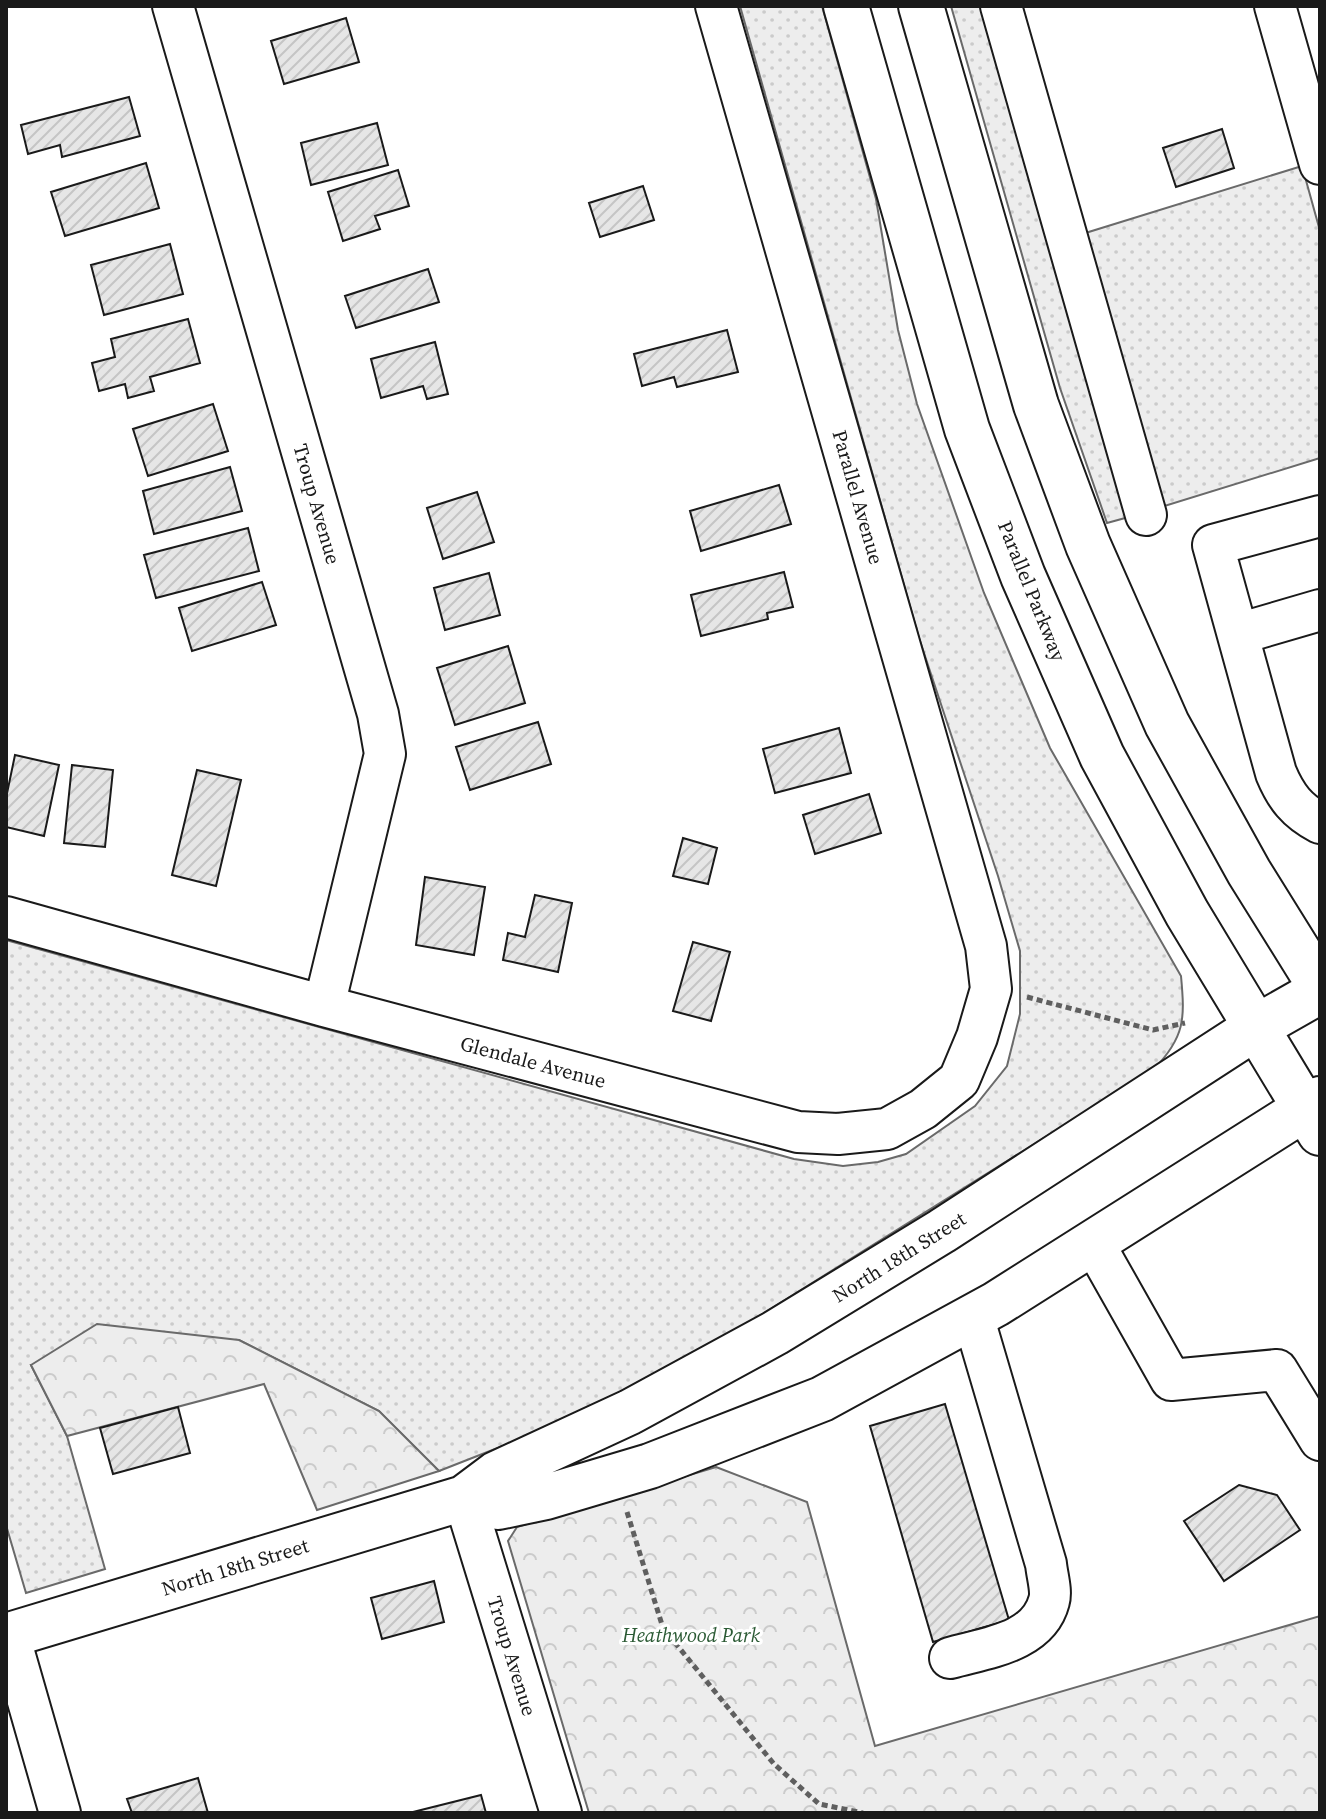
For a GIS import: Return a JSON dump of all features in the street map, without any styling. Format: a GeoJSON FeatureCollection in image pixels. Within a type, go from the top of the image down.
{"type":"FeatureCollection","features":[{"type":"Feature","properties":{"kind":"main road","name":"Parallel Parkway"},"geometry":{"type":"LineString","coordinates":[[846,6],[967,429],[1023,576],[1102,756],[1187,913],[1255,1028],[1315,1114]]}},
{"type":"Feature","properties":{"kind":"main road"},"geometry":{"type":"LineString","coordinates":[[921,6],[1036,405],[1088,545],[1167,724],[1249,872],[1320,988]]}},
{"type":"Feature","properties":{"kind":"main road","name":"North 18th Street"},"geometry":{"type":"LineString","coordinates":[[7,1636],[464,1498],[496,1474],[630,1412],[775,1333],[942,1231],[1320,988]]}},
{"type":"Feature","properties":{"kind":"main road","name":"North 18th Street"},"geometry":{"type":"LineString","coordinates":[[464,1498],[498,1507],[546,1497],[650,1466],[822,1399],[973,1316],[1093,1242],[1315,1114]]}},
{"type":"Feature","properties":{"kind":"street","name":"Troup Avenue"},"geometry":{"type":"LineString","coordinates":[[173,6],[378,714],[385,754],[324,1006]]}},
{"type":"Feature","properties":{"kind":"street","name":"Parallel Avenue"},"geometry":{"type":"LineString","coordinates":[[716,6],[986,946],[1005,992]]}},
{"type":"Feature","properties":{"kind":"street"},"geometry":{"type":"LineString","coordinates":[[1001,6],[1146,515]]}},
{"type":"Feature","properties":{"kind":"street"},"geometry":{"type":"LineString","coordinates":[[1275,6],[1320,164]]}},
{"type":"Feature","properties":{"kind":"street"},"geometry":{"type":"LineString","coordinates":[[1320,516],[1213,545],[1276,773],[1286,795],[1303,815],[1320,823]]}},
{"type":"Feature","properties":{"kind":"street"},"geometry":{"type":"LineString","coordinates":[[1238,634],[1320,610]]}},
{"type":"Feature","properties":{"kind":"street","name":"Glendale Avenue"},"geometry":{"type":"LineString","coordinates":[[6,917],[324,1006],[798,1132],[838,1134],[887,1129],[923,1109],[959,1080],[977,1037],[1005,992]]}},
{"type":"Feature","properties":{"kind":"street"},"geometry":{"type":"LineString","coordinates":[[1093,1242],[1171,1380],[1277,1370],[1320,1440]]}},
{"type":"Feature","properties":{"kind":"street"},"geometry":{"type":"LineString","coordinates":[[950,1658],[1021,1637],[1041,1618],[1050,1600],[1046,1564],[973,1316]]}},
{"type":"Feature","properties":{"kind":"street","name":"Troup Avenue"},"geometry":{"type":"LineString","coordinates":[[464,1498],[561,1813]]}},
{"type":"Feature","properties":{"kind":"street"},"geometry":{"type":"LineString","coordinates":[[7,1636],[60,1813]]}},
{"type":"Feature","properties":{"kind":"path"},"geometry":{"type":"LineString","coordinates":[[1005,992],[1153,1030],[1185,1023]]}},
{"type":"Feature","properties":{"kind":"path"},"geometry":{"type":"LineString","coordinates":[[627,1511],[663,1628],[774,1764],[819,1804],[863,1813]]}},
{"type":"Feature","properties":{"kind":"green space"},"geometry":{"type":"Polygon","coordinates":[[[740,6],[822,6],[876,199],[898,330],[917,404],[984,593],[1050,748],[1181,976],[1183,1004],[1177,1037],[1154,1069],[694,1357],[589,1412],[439,1471],[379,1411],[239,1340],[31,1365],[67,1436],[105,1569],[26,1593],[6,1525],[6,940],[794,1159],[843,1166],[878,1162],[906,1154],[975,1106],[1007,1066],[1020,1014],[1020,951],[919,638],[740,6]]]}},
{"type":"Feature","properties":{"kind":"green space"},"geometry":{"type":"Polygon","coordinates":[[[951,6],[992,6],[1136,515],[1107,523],[1060,388],[951,6]]]}},
{"type":"Feature","properties":{"kind":"green space"},"geometry":{"type":"Polygon","coordinates":[[[1302,166],[1320,231],[1320,458],[1158,508],[1079,235],[1302,166]]]}},
{"type":"Feature","properties":{"kind":"green space"},"geometry":{"type":"Polygon","coordinates":[[[97,1324],[239,1340],[379,1411],[439,1471],[317,1510],[264,1384],[67,1436],[31,1365],[97,1324]]]}},
{"type":"Feature","properties":{"kind":"green space","name":"Heathwood Park"},"geometry":{"type":"Polygon","coordinates":[[[716,1467],[807,1502],[875,1746],[1320,1616],[1320,1813],[589,1813],[508,1541],[517,1527],[716,1467]]]}},
{"type":"Feature","properties":{"kind":"building"},"geometry":{"type":"Polygon","coordinates":[[[346,18],[359,62],[284,84],[271,41],[346,18]]]}},
{"type":"Feature","properties":{"kind":"building"},"geometry":{"type":"Polygon","coordinates":[[[129,97],[140,136],[62,157],[60,145],[28,154],[21,125],[129,97]]]}},
{"type":"Feature","properties":{"kind":"building"},"geometry":{"type":"Polygon","coordinates":[[[377,123],[388,165],[311,185],[301,143],[377,123]]]}},
{"type":"Feature","properties":{"kind":"building"},"geometry":{"type":"Polygon","coordinates":[[[1222,129],[1234,168],[1176,187],[1163,148],[1222,129]]]}},
{"type":"Feature","properties":{"kind":"building"},"geometry":{"type":"Polygon","coordinates":[[[146,163],[159,208],[65,236],[51,192],[146,163]]]}},
{"type":"Feature","properties":{"kind":"building"},"geometry":{"type":"Polygon","coordinates":[[[398,170],[409,206],[375,216],[380,229],[343,241],[328,192],[398,170]]]}},
{"type":"Feature","properties":{"kind":"building"},"geometry":{"type":"Polygon","coordinates":[[[643,186],[654,220],[600,237],[589,203],[643,186]]]}},
{"type":"Feature","properties":{"kind":"building"},"geometry":{"type":"Polygon","coordinates":[[[170,244],[183,294],[104,315],[91,265],[170,244]]]}},
{"type":"Feature","properties":{"kind":"building"},"geometry":{"type":"Polygon","coordinates":[[[428,269],[439,302],[356,328],[345,296],[428,269]]]}},
{"type":"Feature","properties":{"kind":"building"},"geometry":{"type":"Polygon","coordinates":[[[188,319],[200,363],[150,377],[154,391],[128,398],[125,384],[99,391],[92,363],[115,357],[111,339],[188,319]]]}},
{"type":"Feature","properties":{"kind":"building"},"geometry":{"type":"Polygon","coordinates":[[[727,330],[738,372],[677,387],[674,377],[642,386],[634,354],[727,330]]]}},
{"type":"Feature","properties":{"kind":"building"},"geometry":{"type":"Polygon","coordinates":[[[435,342],[448,394],[427,399],[423,386],[381,398],[371,359],[435,342]]]}},
{"type":"Feature","properties":{"kind":"building"},"geometry":{"type":"Polygon","coordinates":[[[213,404],[228,451],[148,476],[133,429],[213,404]]]}},
{"type":"Feature","properties":{"kind":"building"},"geometry":{"type":"Polygon","coordinates":[[[230,467],[242,511],[154,534],[143,491],[230,467]]]}},
{"type":"Feature","properties":{"kind":"building"},"geometry":{"type":"Polygon","coordinates":[[[779,485],[791,524],[701,551],[690,511],[779,485]]]}},
{"type":"Feature","properties":{"kind":"building"},"geometry":{"type":"Polygon","coordinates":[[[477,492],[494,542],[443,559],[427,508],[477,492]]]}},
{"type":"Feature","properties":{"kind":"building"},"geometry":{"type":"Polygon","coordinates":[[[248,528],[259,571],[156,598],[144,555],[248,528]]]}},
{"type":"Feature","properties":{"kind":"building"},"geometry":{"type":"Polygon","coordinates":[[[784,572],[793,607],[767,613],[768,619],[701,636],[691,595],[784,572]]]}},
{"type":"Feature","properties":{"kind":"building"},"geometry":{"type":"Polygon","coordinates":[[[489,573],[500,615],[445,630],[434,588],[489,573]]]}},
{"type":"Feature","properties":{"kind":"building"},"geometry":{"type":"Polygon","coordinates":[[[262,582],[276,625],[192,651],[179,608],[262,582]]]}},
{"type":"Feature","properties":{"kind":"building"},"geometry":{"type":"Polygon","coordinates":[[[508,646],[525,703],[455,725],[437,668],[508,646]]]}},
{"type":"Feature","properties":{"kind":"building"},"geometry":{"type":"Polygon","coordinates":[[[538,722],[551,764],[470,790],[456,747],[538,722]]]}},
{"type":"Feature","properties":{"kind":"building"},"geometry":{"type":"Polygon","coordinates":[[[839,728],[851,773],[775,793],[763,749],[839,728]]]}},
{"type":"Feature","properties":{"kind":"building"},"geometry":{"type":"Polygon","coordinates":[[[15,755],[59,765],[44,836],[6,827],[6,798],[15,755]]]}},
{"type":"Feature","properties":{"kind":"building"},"geometry":{"type":"Polygon","coordinates":[[[72,765],[113,770],[105,847],[64,843],[72,765]]]}},
{"type":"Feature","properties":{"kind":"building"},"geometry":{"type":"Polygon","coordinates":[[[197,770],[241,780],[216,886],[172,875],[197,770]]]}},
{"type":"Feature","properties":{"kind":"building"},"geometry":{"type":"Polygon","coordinates":[[[869,794],[881,833],[815,854],[803,815],[869,794]]]}},
{"type":"Feature","properties":{"kind":"building"},"geometry":{"type":"Polygon","coordinates":[[[683,838],[717,848],[708,884],[673,876],[683,838]]]}},
{"type":"Feature","properties":{"kind":"building"},"geometry":{"type":"Polygon","coordinates":[[[425,877],[485,887],[474,955],[416,945],[425,877]]]}},
{"type":"Feature","properties":{"kind":"building"},"geometry":{"type":"Polygon","coordinates":[[[535,895],[572,903],[558,972],[503,960],[508,933],[525,937],[535,895]]]}},
{"type":"Feature","properties":{"kind":"building"},"geometry":{"type":"Polygon","coordinates":[[[693,942],[730,952],[711,1021],[673,1011],[693,942]]]}},
{"type":"Feature","properties":{"kind":"building"},"geometry":{"type":"Polygon","coordinates":[[[945,1404],[1009,1620],[933,1642],[870,1426],[945,1404]]]}},
{"type":"Feature","properties":{"kind":"building"},"geometry":{"type":"Polygon","coordinates":[[[178,1407],[190,1453],[113,1474],[100,1428],[178,1407]]]}},
{"type":"Feature","properties":{"kind":"building"},"geometry":{"type":"Polygon","coordinates":[[[1239,1485],[1277,1495],[1300,1530],[1224,1581],[1184,1521],[1239,1485]]]}},
{"type":"Feature","properties":{"kind":"building"},"geometry":{"type":"Polygon","coordinates":[[[434,1581],[444,1622],[382,1639],[371,1598],[434,1581]]]}},
{"type":"Feature","properties":{"kind":"building"},"geometry":{"type":"Polygon","coordinates":[[[198,1778],[208,1813],[132,1813],[127,1799],[198,1778]]]}},
{"type":"Feature","properties":{"kind":"building"},"geometry":{"type":"Polygon","coordinates":[[[481,1795],[486,1813],[409,1813],[481,1795]]]}}]}
